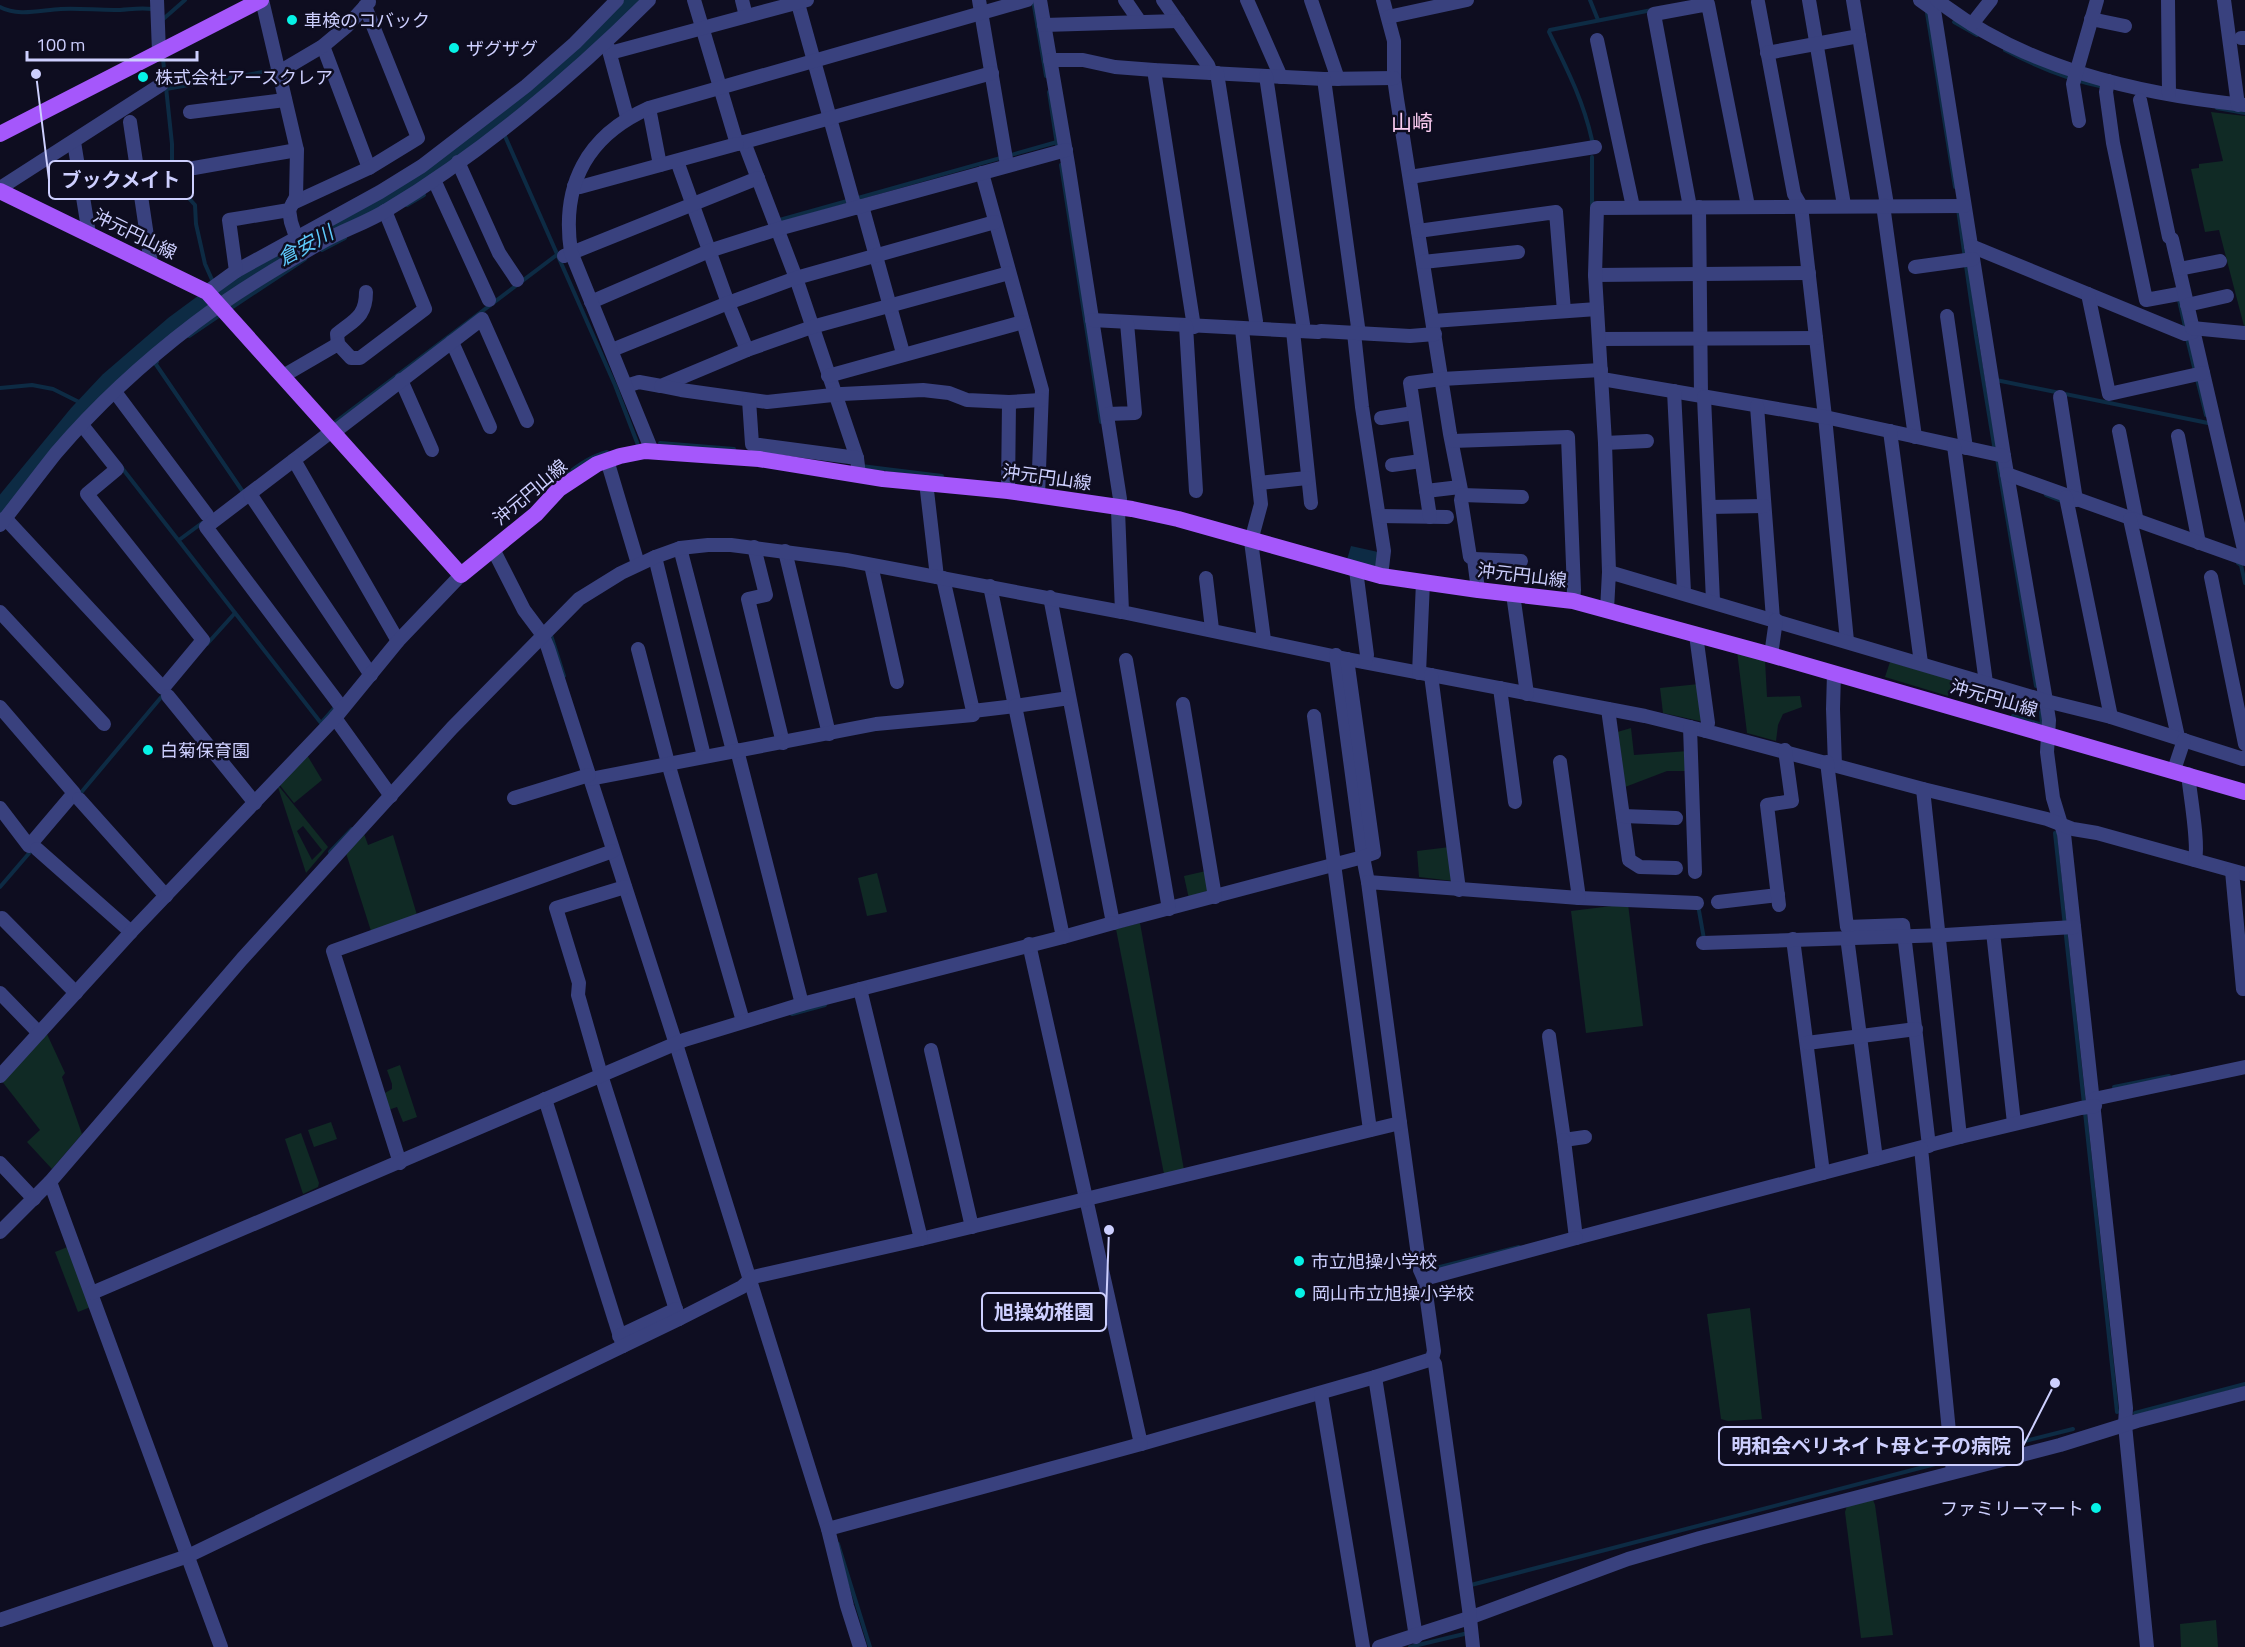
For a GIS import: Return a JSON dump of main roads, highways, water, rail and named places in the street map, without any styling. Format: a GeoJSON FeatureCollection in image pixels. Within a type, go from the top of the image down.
{"type":"FeatureCollection","features":[{"type":"Feature","properties":{"kind":"main road"},"geometry":{"type":"LineString","coordinates":[[0,134],[262,0]]}},
{"type":"Feature","properties":{"kind":"main road","name":"沖元円山線"},"geometry":{"type":"LineString","coordinates":[[0,189],[151,263],[213,298],[461,575],[536,514],[559,489],[580,474],[620,456],[652,451],[858,466],[883,479],[1008,486],[1119,503],[1252,536],[1356,570],[1382,571],[1423,582],[1477,584],[1513,594],[1573,596],[1696,634],[1772,650],[1834,673],[2179,768],[2245,792]]}},
{"type":"Feature","properties":{"kind":"water"},"geometry":{"type":"Polygon","coordinates":[[[1351,546],[1378,552],[1377,570],[1346,563],[1351,546]]]}},
{"type":"Feature","properties":{"kind":"waterway"},"geometry":{"type":"LineString","coordinates":[[161,21],[185,0]]}},
{"type":"Feature","properties":{"kind":"waterway","name":"倉安川"},"geometry":{"type":"LineString","coordinates":[[0,511],[79,415],[110,382],[175,326],[221,292],[309,240],[384,200],[445,159],[525,99],[630,0]]}},
{"type":"Feature","properties":{"kind":"waterway"},"geometry":{"type":"LineString","coordinates":[[1033,0],[1046,76]]}},
{"type":"Feature","properties":{"kind":"waterway"},"geometry":{"type":"LineString","coordinates":[[1590,0],[1598,20]]}},
{"type":"Feature","properties":{"kind":"waterway"},"geometry":{"type":"LineString","coordinates":[[0,7],[14,12],[67,9],[152,9]]}},
{"type":"Feature","properties":{"kind":"waterway"},"geometry":{"type":"LineString","coordinates":[[1592,140],[1579,98],[1549,32],[1652,10]]}},
{"type":"Feature","properties":{"kind":"waterway"},"geometry":{"type":"LineString","coordinates":[[1927,13],[1955,187]]}},
{"type":"Feature","properties":{"kind":"waterway"},"geometry":{"type":"LineString","coordinates":[[1954,22],[1977,35]]}},
{"type":"Feature","properties":{"kind":"waterway"},"geometry":{"type":"LineString","coordinates":[[2005,50],[2053,72],[2104,87]]}},
{"type":"Feature","properties":{"kind":"waterway"},"geometry":{"type":"LineString","coordinates":[[163,59],[172,144],[172,177],[195,205],[196,224],[205,264],[213,282]]}},
{"type":"Feature","properties":{"kind":"waterway"},"geometry":{"type":"LineString","coordinates":[[166,89],[274,70]]}},
{"type":"Feature","properties":{"kind":"waterway"},"geometry":{"type":"LineString","coordinates":[[1049,92],[1057,145]]}},
{"type":"Feature","properties":{"kind":"waterway"},"geometry":{"type":"LineString","coordinates":[[2217,108],[2245,113]]}},
{"type":"Feature","properties":{"kind":"waterway"},"geometry":{"type":"LineString","coordinates":[[504,134],[615,385],[638,445]]}},
{"type":"Feature","properties":{"kind":"waterway"},"geometry":{"type":"LineString","coordinates":[[776,221],[1057,142]]}},
{"type":"Feature","properties":{"kind":"waterway"},"geometry":{"type":"LineString","coordinates":[[1592,157],[1592,207]]}},
{"type":"Feature","properties":{"kind":"waterway"},"geometry":{"type":"LineString","coordinates":[[1061,165],[1101,422]]}},
{"type":"Feature","properties":{"kind":"waterway"},"geometry":{"type":"LineString","coordinates":[[407,205],[424,195]]}},
{"type":"Feature","properties":{"kind":"waterway"},"geometry":{"type":"LineString","coordinates":[[1958,209],[1995,451]]}},
{"type":"Feature","properties":{"kind":"waterway"},"geometry":{"type":"LineString","coordinates":[[322,250],[345,238]]}},
{"type":"Feature","properties":{"kind":"waterway"},"geometry":{"type":"LineString","coordinates":[[334,423],[558,254]]}},
{"type":"Feature","properties":{"kind":"waterway"},"geometry":{"type":"LineString","coordinates":[[231,308],[305,259]]}},
{"type":"Feature","properties":{"kind":"waterway"},"geometry":{"type":"LineString","coordinates":[[2179,300],[2186,331]]}},
{"type":"Feature","properties":{"kind":"waterway"},"geometry":{"type":"LineString","coordinates":[[189,336],[220,315]]}},
{"type":"Feature","properties":{"kind":"waterway"},"geometry":{"type":"LineString","coordinates":[[2187,338],[2195,371]]}},
{"type":"Feature","properties":{"kind":"waterway"},"geometry":{"type":"LineString","coordinates":[[157,362],[155,363],[243,492]]}},
{"type":"Feature","properties":{"kind":"waterway"},"geometry":{"type":"LineString","coordinates":[[2197,379],[2206,415]]}},
{"type":"Feature","properties":{"kind":"waterway"},"geometry":{"type":"LineString","coordinates":[[1996,380],[2208,423]]}},
{"type":"Feature","properties":{"kind":"waterway"},"geometry":{"type":"LineString","coordinates":[[0,388],[32,385],[53,389],[87,406]]}},
{"type":"Feature","properties":{"kind":"waterway"},"geometry":{"type":"LineString","coordinates":[[660,443],[734,449]]}},
{"type":"Feature","properties":{"kind":"waterway"},"geometry":{"type":"LineString","coordinates":[[565,476],[585,461],[607,452]]}},
{"type":"Feature","properties":{"kind":"waterway"},"geometry":{"type":"LineString","coordinates":[[1997,458],[2036,686]]}},
{"type":"Feature","properties":{"kind":"waterway"},"geometry":{"type":"LineString","coordinates":[[861,466],[942,476]]}},
{"type":"Feature","properties":{"kind":"waterway"},"geometry":{"type":"LineString","coordinates":[[122,468],[321,723],[336,706]]}},
{"type":"Feature","properties":{"kind":"waterway"},"geometry":{"type":"LineString","coordinates":[[2046,495],[2064,502]]}},
{"type":"Feature","properties":{"kind":"waterway"},"geometry":{"type":"LineString","coordinates":[[179,540],[202,523]]}},
{"type":"Feature","properties":{"kind":"waterway"},"geometry":{"type":"LineString","coordinates":[[2238,563],[2241,565],[2245,583]]}},
{"type":"Feature","properties":{"kind":"waterway"},"geometry":{"type":"LineString","coordinates":[[207,644],[235,613]]}},
{"type":"Feature","properties":{"kind":"waterway"},"geometry":{"type":"LineString","coordinates":[[550,632],[564,676]]}},
{"type":"Feature","properties":{"kind":"waterway"},"geometry":{"type":"LineString","coordinates":[[79,795],[163,695]]}},
{"type":"Feature","properties":{"kind":"waterway"},"geometry":{"type":"LineString","coordinates":[[2013,716],[2042,725],[2041,712]]}},
{"type":"Feature","properties":{"kind":"waterway"},"geometry":{"type":"LineString","coordinates":[[330,852],[352,829]]}},
{"type":"Feature","properties":{"kind":"waterway"},"geometry":{"type":"LineString","coordinates":[[2055,833],[2084,1104]]}},
{"type":"Feature","properties":{"kind":"waterway"},"geometry":{"type":"LineString","coordinates":[[0,887],[31,851]]}},
{"type":"Feature","properties":{"kind":"waterway"},"geometry":{"type":"LineString","coordinates":[[1698,905],[1704,939]]}},
{"type":"Feature","properties":{"kind":"waterway"},"geometry":{"type":"LineString","coordinates":[[792,1014],[825,1005]]}},
{"type":"Feature","properties":{"kind":"waterway"},"geometry":{"type":"LineString","coordinates":[[2114,1087],[2169,1076]]}},
{"type":"Feature","properties":{"kind":"waterway"},"geometry":{"type":"LineString","coordinates":[[2085,1112],[2117,1412]]}},
{"type":"Feature","properties":{"kind":"waterway"},"geometry":{"type":"LineString","coordinates":[[1432,1269],[1519,1247]]}},
{"type":"Feature","properties":{"kind":"waterway"},"geometry":{"type":"LineString","coordinates":[[2135,1413],[2245,1384]]}},
{"type":"Feature","properties":{"kind":"waterway"},"geometry":{"type":"LineString","coordinates":[[1961,1457],[2073,1429]]}},
{"type":"Feature","properties":{"kind":"waterway"},"geometry":{"type":"LineString","coordinates":[[1471,1585],[1943,1462]]}},
{"type":"Feature","properties":{"kind":"waterway"},"geometry":{"type":"LineString","coordinates":[[838,1544],[870,1647]]}},
{"type":"Feature","properties":{"kind":"waterway"},"geometry":{"type":"LineString","coordinates":[[1410,1647],[1464,1634]]}},
{"type":"Feature","properties":{"kind":"place","name":"車検のコバック"},"geometry":{"type":"Point","coordinates":[292,20]}},
{"type":"Feature","properties":{"kind":"place","name":"ザグザグ"},"geometry":{"type":"Point","coordinates":[454,48]}},
{"type":"Feature","properties":{"kind":"place","name":"ブックメイト"},"geometry":{"type":"Point","coordinates":[36,74]}},
{"type":"Feature","properties":{"kind":"place","name":"株式会社アースクレア"},"geometry":{"type":"Point","coordinates":[143,77]}},
{"type":"Feature","properties":{"kind":"place","name":"白菊保育園"},"geometry":{"type":"Point","coordinates":[148,750]}},
{"type":"Feature","properties":{"kind":"place","name":"旭操幼稚園"},"geometry":{"type":"Point","coordinates":[1109,1230]}},
{"type":"Feature","properties":{"kind":"place","name":"市立旭操小学校"},"geometry":{"type":"Point","coordinates":[1299,1261]}},
{"type":"Feature","properties":{"kind":"place","name":"岡山市立旭操小学校"},"geometry":{"type":"Point","coordinates":[1300,1293]}},
{"type":"Feature","properties":{"kind":"place","name":"明和会ペリネイト母と子の病院"},"geometry":{"type":"Point","coordinates":[2055,1383]}},
{"type":"Feature","properties":{"kind":"place","name":"ファミリーマート"},"geometry":{"type":"Point","coordinates":[2096,1508]}},
{"type":"Feature","properties":{"kind":"district","name":"山崎"},"geometry":{"type":"Point","coordinates":[1412,122]}}]}
